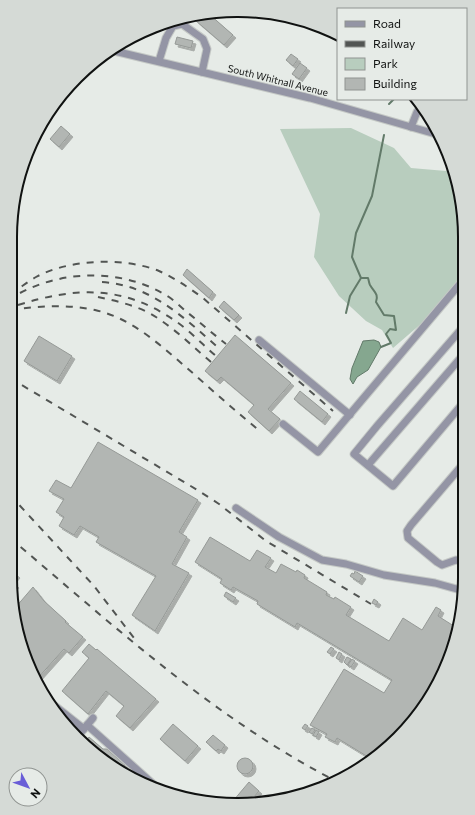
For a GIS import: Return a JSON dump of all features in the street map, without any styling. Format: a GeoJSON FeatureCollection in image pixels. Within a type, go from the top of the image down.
{"type":"FeatureCollection","features":[{"type":"Feature","properties":{"kind":"street"},"geometry":{"type":"LineString","coordinates":[[182,24],[203,38],[207,49],[202,72]]}},
{"type":"Feature","properties":{"kind":"street"},"geometry":{"type":"LineString","coordinates":[[159,61],[166,38],[172,27]]}},
{"type":"Feature","properties":{"kind":"street","name":"South Whitnall Avenue"},"geometry":{"type":"LineString","coordinates":[[119,52],[310,98],[431,133]]}},
{"type":"Feature","properties":{"kind":"street"},"geometry":{"type":"LineString","coordinates":[[411,127],[418,111]]}},
{"type":"Feature","properties":{"kind":"street"},"geometry":{"type":"LineString","coordinates":[[283,424],[318,452],[458,286]]}},
{"type":"Feature","properties":{"kind":"street"},"geometry":{"type":"LineString","coordinates":[[458,333],[354,454],[393,486],[458,409]]}},
{"type":"Feature","properties":{"kind":"street"},"geometry":{"type":"LineString","coordinates":[[259,340],[350,415]]}},
{"type":"Feature","properties":{"kind":"street"},"geometry":{"type":"LineString","coordinates":[[368,466],[458,361]]}},
{"type":"Feature","properties":{"kind":"street"},"geometry":{"type":"LineString","coordinates":[[458,470],[407,531],[408,538],[442,565],[458,560]]}},
{"type":"Feature","properties":{"kind":"street"},"geometry":{"type":"LineString","coordinates":[[236,508],[279,537],[322,560],[346,564],[384,575],[435,583],[458,589]]}},
{"type":"Feature","properties":{"kind":"street"},"geometry":{"type":"LineString","coordinates":[[62,711],[85,727],[144,777]]}},
{"type":"Feature","properties":{"kind":"street"},"geometry":{"type":"LineString","coordinates":[[81,732],[93,718]]}},
{"type":"Feature","properties":{"kind":"green space"},"geometry":{"type":"Polygon","coordinates":[[[351,128],[394,148],[411,168],[447,170],[454,194],[458,223],[458,280],[422,323],[393,348],[382,330],[366,321],[339,296],[314,257],[320,214],[280,129],[351,128]]]}},
{"type":"Feature","properties":{"kind":"shaded area"},"geometry":{"type":"Polygon","coordinates":[[[374,340],[379,342],[381,347],[368,370],[357,377],[353,384],[350,379],[352,368],[363,341],[374,340]]]}},
{"type":"Feature","properties":{"kind":"building"},"geometry":{"type":"Polygon","coordinates":[[[214,18],[233,35],[224,45],[196,21],[214,18]]]}},
{"type":"Feature","properties":{"kind":"building"},"geometry":{"type":"Polygon","coordinates":[[[177,37],[193,41],[191,48],[175,44],[177,37]]]}},
{"type":"Feature","properties":{"kind":"building"},"geometry":{"type":"Polygon","coordinates":[[[291,54],[298,59],[293,66],[286,60],[291,54]]]}},
{"type":"Feature","properties":{"kind":"building"},"geometry":{"type":"Polygon","coordinates":[[[300,63],[307,68],[299,79],[292,74],[300,63]]]}},
{"type":"Feature","properties":{"kind":"building"},"geometry":{"type":"Polygon","coordinates":[[[61,126],[70,134],[59,147],[50,139],[61,126]]]}},
{"type":"Feature","properties":{"kind":"building"},"geometry":{"type":"Polygon","coordinates":[[[187,269],[213,292],[209,298],[183,275],[187,269]]]}},
{"type":"Feature","properties":{"kind":"building"},"geometry":{"type":"Polygon","coordinates":[[[224,301],[239,315],[234,320],[219,307],[224,301]]]}},
{"type":"Feature","properties":{"kind":"building"},"geometry":{"type":"Polygon","coordinates":[[[235,335],[291,383],[268,409],[280,419],[269,431],[248,412],[254,405],[221,377],[217,381],[205,371],[235,335]]]}},
{"type":"Feature","properties":{"kind":"building"},"geometry":{"type":"Polygon","coordinates":[[[39,336],[72,356],[57,381],[24,361],[39,336]]]}},
{"type":"Feature","properties":{"kind":"building"},"geometry":{"type":"Polygon","coordinates":[[[300,391],[328,414],[322,422],[294,399],[300,391]]]}},
{"type":"Feature","properties":{"kind":"building"},"geometry":{"type":"Polygon","coordinates":[[[98,442],[198,500],[179,532],[187,537],[172,564],[189,573],[155,631],[132,615],[156,576],[96,542],[99,537],[80,526],[74,535],[59,526],[64,517],[56,512],[64,499],[49,491],[56,480],[71,488],[98,442]]]}},
{"type":"Feature","properties":{"kind":"building"},"geometry":{"type":"Polygon","coordinates":[[[210,537],[250,561],[257,550],[271,558],[265,567],[276,573],[281,564],[296,572],[297,570],[305,575],[304,578],[327,592],[326,595],[334,599],[335,597],[351,607],[346,615],[389,641],[403,618],[422,630],[436,607],[441,610],[438,616],[453,625],[441,662],[428,688],[412,712],[383,743],[367,756],[337,738],[335,742],[325,737],[327,734],[310,725],[344,669],[384,693],[392,680],[297,623],[295,627],[257,604],[258,601],[233,587],[231,590],[220,583],[222,579],[195,562],[210,537]]]}},
{"type":"Feature","properties":{"kind":"building"},"geometry":{"type":"Polygon","coordinates":[[[355,571],[363,576],[359,582],[350,576],[352,573],[354,574],[355,571]]]}},
{"type":"Feature","properties":{"kind":"building"},"geometry":{"type":"Polygon","coordinates":[[[33,587],[44,601],[66,621],[65,622],[83,637],[69,653],[64,649],[40,675],[25,635],[19,604],[33,587]]]}},
{"type":"Feature","properties":{"kind":"building"},"geometry":{"type":"Polygon","coordinates":[[[226,592],[236,598],[233,602],[224,596],[226,592]]]}},
{"type":"Feature","properties":{"kind":"building"},"geometry":{"type":"Polygon","coordinates":[[[374,599],[378,602],[376,605],[372,603],[374,599]]]}},
{"type":"Feature","properties":{"kind":"building"},"geometry":{"type":"Polygon","coordinates":[[[89,644],[96,650],[97,649],[156,699],[130,728],[116,716],[124,706],[106,691],[88,714],[62,691],[89,658],[82,652],[89,644]]]}},
{"type":"Feature","properties":{"kind":"building"},"geometry":{"type":"Polygon","coordinates":[[[331,647],[334,649],[330,654],[327,652],[331,647]]]}},
{"type":"Feature","properties":{"kind":"building"},"geometry":{"type":"Polygon","coordinates":[[[339,652],[342,654],[339,660],[336,658],[339,652]]]}},
{"type":"Feature","properties":{"kind":"building"},"geometry":{"type":"Polygon","coordinates":[[[347,657],[351,659],[347,665],[344,662],[347,657]]]}},
{"type":"Feature","properties":{"kind":"building"},"geometry":{"type":"Polygon","coordinates":[[[352,659],[355,661],[351,667],[348,665],[352,659]]]}},
{"type":"Feature","properties":{"kind":"building"},"geometry":{"type":"Polygon","coordinates":[[[173,724],[198,746],[185,761],[160,739],[173,724]]]}},
{"type":"Feature","properties":{"kind":"building"},"geometry":{"type":"Polygon","coordinates":[[[305,724],[308,726],[305,730],[302,728],[305,724]]]}},
{"type":"Feature","properties":{"kind":"building"},"geometry":{"type":"Polygon","coordinates":[[[312,728],[315,730],[312,734],[309,732],[312,728]]]}},
{"type":"Feature","properties":{"kind":"building"},"geometry":{"type":"Polygon","coordinates":[[[316,730],[319,732],[316,737],[313,735],[316,730]]]}},
{"type":"Feature","properties":{"kind":"building"},"geometry":{"type":"Polygon","coordinates":[[[213,735],[225,745],[221,751],[218,749],[216,751],[206,742],[213,735]]]}},
{"type":"Feature","properties":{"kind":"building"},"geometry":{"type":"Polygon","coordinates":[[[89,737],[103,749],[107,749],[125,765],[124,766],[115,761],[88,739],[89,737]]]}},
{"type":"Feature","properties":{"kind":"building"},"geometry":{"type":"Polygon","coordinates":[[[242,758],[248,758],[253,763],[251,772],[248,774],[242,774],[237,769],[237,763],[242,758]]]}},
{"type":"Feature","properties":{"kind":"building"},"geometry":{"type":"Polygon","coordinates":[[[249,782],[259,791],[253,798],[236,798],[249,782]]]}},
{"type":"Feature","properties":{"kind":"waterway"},"geometry":{"type":"LineString","coordinates":[[389,104],[393,100]]}},
{"type":"Feature","properties":{"kind":"waterway"},"geometry":{"type":"LineString","coordinates":[[361,278],[352,257],[356,233],[372,196],[384,135]]}},
{"type":"Feature","properties":{"kind":"waterway"},"geometry":{"type":"LineString","coordinates":[[361,278],[368,278],[376,295],[376,302],[384,315],[394,316],[396,330],[390,329],[386,334],[391,343],[381,347]]}},
{"type":"Feature","properties":{"kind":"waterway"},"geometry":{"type":"LineString","coordinates":[[346,313],[350,296],[361,278]]}},
{"type":"Feature","properties":{"kind":"railway"},"geometry":{"type":"LineString","coordinates":[[17,289],[36,277],[64,266],[97,262],[113,262],[145,266],[159,271],[176,280],[203,298],[333,411]]}},
{"type":"Feature","properties":{"kind":"railway"},"geometry":{"type":"LineString","coordinates":[[20,293],[38,285],[76,276],[115,277],[134,281],[169,297],[226,344]]}},
{"type":"Feature","properties":{"kind":"railway"},"geometry":{"type":"LineString","coordinates":[[102,282],[137,290],[152,297],[181,316],[221,350]]}},
{"type":"Feature","properties":{"kind":"railway"},"geometry":{"type":"LineString","coordinates":[[18,305],[39,299],[79,293],[117,295],[136,300],[174,320],[216,356]]}},
{"type":"Feature","properties":{"kind":"railway"},"geometry":{"type":"LineString","coordinates":[[98,297],[132,306],[151,314],[174,330],[211,362]]}},
{"type":"Feature","properties":{"kind":"railway"},"geometry":{"type":"LineString","coordinates":[[17,309],[63,306],[84,308],[110,314],[123,320],[160,345],[261,432]]}},
{"type":"Feature","properties":{"kind":"railway"},"geometry":{"type":"LineString","coordinates":[[17,382],[199,491],[219,504],[266,541],[371,604]]}},
{"type":"Feature","properties":{"kind":"railway"},"geometry":{"type":"LineString","coordinates":[[17,503],[94,586],[134,638]]}},
{"type":"Feature","properties":{"kind":"railway"},"geometry":{"type":"LineString","coordinates":[[17,544],[126,636],[206,699],[247,728],[330,777]]}}]}
